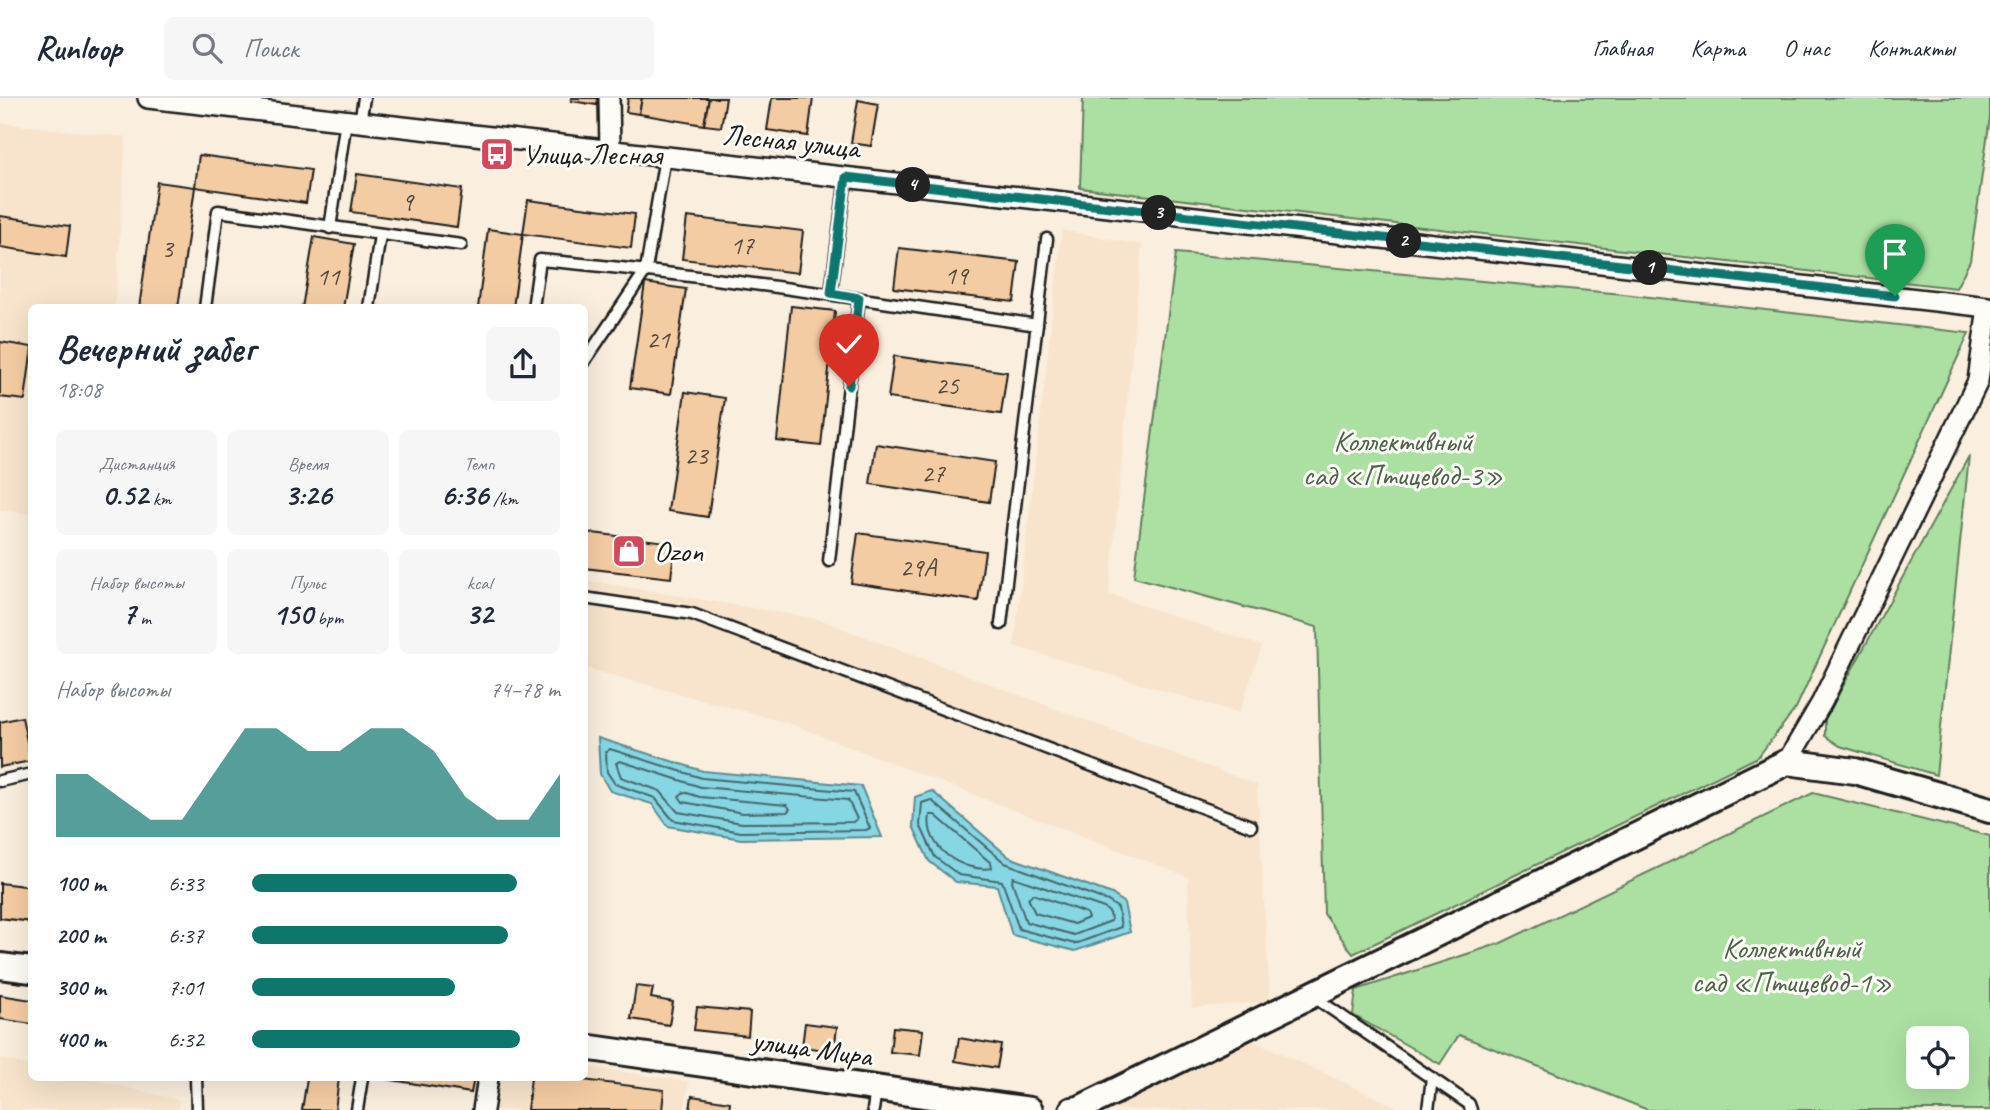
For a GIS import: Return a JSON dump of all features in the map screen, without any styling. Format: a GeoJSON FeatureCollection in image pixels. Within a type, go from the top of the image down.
{"type":"FeatureCollection","features":[{"type":"Feature","properties":{"kind":"street","name":"Лесная улица"},"geometry":{"type":"LineString","coordinates":[[148,98],[1989,307]]}},
{"type":"Feature","properties":{"kind":"street"},"geometry":{"type":"LineString","coordinates":[[609,98],[610,150]]}},
{"type":"Feature","properties":{"kind":"street"},"geometry":{"type":"LineString","coordinates":[[1072,1110],[1079,1110],[1787,762],[1822,702],[1978,382],[1989,307]]}},
{"type":"Feature","properties":{"kind":"street"},"geometry":{"type":"LineString","coordinates":[[1787,762],[1855,771],[1990,810]]}},
{"type":"Feature","properties":{"kind":"street"},"geometry":{"type":"LineString","coordinates":[[0,966],[28,970]]}},
{"type":"Feature","properties":{"kind":"street","name":"улица Мира"},"geometry":{"type":"LineString","coordinates":[[588,1049],[875,1099],[1030,1110]]}},
{"type":"Feature","properties":{"kind":"street"},"geometry":{"type":"LineString","coordinates":[[483,1110],[488,1081]]}},
{"type":"Feature","properties":{"kind":"lane"},"geometry":{"type":"LineString","coordinates":[[330,228],[353,121],[364,98]]}},
{"type":"Feature","properties":{"kind":"lane"},"geometry":{"type":"LineString","coordinates":[[588,356],[646,270],[665,157]]}},
{"type":"Feature","properties":{"kind":"lane"},"geometry":{"type":"LineString","coordinates":[[831,293],[846,177]]}},
{"type":"Feature","properties":{"kind":"lane"},"geometry":{"type":"LineString","coordinates":[[206,304],[218,211],[461,245]]}},
{"type":"Feature","properties":{"kind":"lane"},"geometry":{"type":"LineString","coordinates":[[370,304],[380,235]]}},
{"type":"Feature","properties":{"kind":"lane"},"geometry":{"type":"LineString","coordinates":[[1001,624],[1047,239]]}},
{"type":"Feature","properties":{"kind":"lane"},"geometry":{"type":"LineString","coordinates":[[534,304],[540,260],[831,293],[1037,325]]}},
{"type":"Feature","properties":{"kind":"lane"},"geometry":{"type":"LineString","coordinates":[[829,561],[859,298]]}},
{"type":"Feature","properties":{"kind":"lane"},"geometry":{"type":"LineString","coordinates":[[588,599],[692,614],[1251,826]]}},
{"type":"Feature","properties":{"kind":"lane"},"geometry":{"type":"LineString","coordinates":[[0,781],[28,775]]}},
{"type":"Feature","properties":{"kind":"lane"},"geometry":{"type":"LineString","coordinates":[[1313,996],[1469,1104],[1471,1110]]}},
{"type":"Feature","properties":{"kind":"lane"},"geometry":{"type":"LineString","coordinates":[[1428,1110],[1432,1079]]}},
{"type":"Feature","properties":{"kind":"lane"},"geometry":{"type":"LineString","coordinates":[[196,1081],[197,1110]]}},
{"type":"Feature","properties":{"kind":"lane"},"geometry":{"type":"LineString","coordinates":[[357,1110],[362,1081]]}},
{"type":"Feature","properties":{"kind":"shaded area"},"geometry":{"type":"Polygon","coordinates":[[[0,123],[126,137],[115,304],[28,304],[28,514],[0,510],[0,123]]]}},
{"type":"Feature","properties":{"kind":"shaded area"},"geometry":{"type":"Polygon","coordinates":[[[1062,230],[1142,245],[1109,594],[1262,646],[1239,713],[1014,646],[1062,230]]]}},
{"type":"Feature","properties":{"kind":"shaded area"},"geometry":{"type":"Polygon","coordinates":[[[588,581],[818,619],[1257,785],[1270,1001],[1192,1008],[1188,877],[788,723],[588,669],[588,581]]]}},
{"type":"Feature","properties":{"kind":"shaded area"},"geometry":{"type":"Polygon","coordinates":[[[1250,1039],[1403,1110],[1107,1110],[1107,1104],[1250,1039]]]}},
{"type":"Feature","properties":{"kind":"shaded area"},"geometry":{"type":"Polygon","coordinates":[[[0,1058],[28,1065],[28,1081],[99,1081],[179,1100],[178,1110],[0,1110],[0,1058]]]}},
{"type":"Feature","properties":{"kind":"shaded area"},"geometry":{"type":"Polygon","coordinates":[[[588,1066],[689,1082],[684,1110],[493,1110],[498,1081],[588,1081],[588,1066]]]}},
{"type":"Feature","properties":{"kind":"green space"},"geometry":{"type":"Polygon","coordinates":[[[1083,98],[1990,98],[1990,117],[1970,261],[1956,288],[1080,188],[1083,98]]]}},
{"type":"Feature","properties":{"kind":"green space","name":"Коллективный сад «Птицевод-3»"},"geometry":{"type":"Polygon","coordinates":[[[1176,253],[1623,294],[1969,333],[1796,708],[1758,757],[1353,954],[1324,914],[1317,627],[1134,577],[1176,253]]]}},
{"type":"Feature","properties":{"kind":"green space"},"geometry":{"type":"Polygon","coordinates":[[[1969,456],[1936,775],[1840,746],[1825,736],[1825,719],[1969,456]]]}},
{"type":"Feature","properties":{"kind":"green space","name":"Коллективный сад «Птицевод-1»"},"geometry":{"type":"Polygon","coordinates":[[[1813,793],[1990,836],[1990,1110],[1648,1110],[1459,1035],[1440,1064],[1353,1015],[1356,990],[1501,943],[1813,793]]]}},
{"type":"Feature","properties":{"kind":"water"},"geometry":{"type":"Polygon","coordinates":[[[598,738],[703,771],[861,786],[882,837],[741,839],[668,826],[652,804],[610,791],[600,774],[598,738]]]}},
{"type":"Feature","properties":{"kind":"water"},"geometry":{"type":"Polygon","coordinates":[[[932,791],[1009,857],[1112,894],[1124,903],[1130,932],[1075,951],[1012,935],[997,886],[956,882],[929,861],[913,826],[915,797],[932,791]]]}},
{"type":"Feature","properties":{"kind":"building"},"geometry":{"type":"Polygon","coordinates":[[[572,98],[598,98],[597,105],[571,101],[572,98]]]}},
{"type":"Feature","properties":{"kind":"building"},"geometry":{"type":"Polygon","coordinates":[[[628,98],[642,98],[639,114],[626,112],[628,98]]]}},
{"type":"Feature","properties":{"kind":"building"},"geometry":{"type":"Polygon","coordinates":[[[642,98],[709,98],[704,125],[639,114],[642,98]]]}},
{"type":"Feature","properties":{"kind":"building"},"geometry":{"type":"Polygon","coordinates":[[[709,98],[726,98],[721,127],[704,125],[709,98]]]}},
{"type":"Feature","properties":{"kind":"building"},"geometry":{"type":"Polygon","coordinates":[[[772,98],[813,98],[808,136],[767,130],[772,98]]]}},
{"type":"Feature","properties":{"kind":"building"},"geometry":{"type":"Polygon","coordinates":[[[858,100],[878,104],[871,146],[851,143],[858,100]]]}},
{"type":"Feature","properties":{"kind":"building"},"geometry":{"type":"Polygon","coordinates":[[[199,155],[311,170],[306,203],[195,187],[199,155]]]}},
{"type":"Feature","properties":{"kind":"building"},"geometry":{"type":"Polygon","coordinates":[[[357,174],[462,189],[457,227],[351,212],[357,174]]]}},
{"type":"Feature","properties":{"kind":"building"},"geometry":{"type":"Polygon","coordinates":[[[157,182],[195,187],[179,304],[140,304],[157,182]]]}},
{"type":"Feature","properties":{"kind":"building"},"geometry":{"type":"Polygon","coordinates":[[[528,200],[635,214],[631,248],[523,234],[528,200]]]}},
{"type":"Feature","properties":{"kind":"building"},"geometry":{"type":"Polygon","coordinates":[[[0,216],[70,226],[66,257],[0,247],[0,216]]]}},
{"type":"Feature","properties":{"kind":"building"},"geometry":{"type":"Polygon","coordinates":[[[687,217],[803,231],[798,273],[682,259],[687,217]]]}},
{"type":"Feature","properties":{"kind":"building"},"geometry":{"type":"Polygon","coordinates":[[[488,229],[523,234],[514,304],[479,304],[488,229]]]}},
{"type":"Feature","properties":{"kind":"building"},"geometry":{"type":"Polygon","coordinates":[[[314,237],[354,244],[344,304],[303,304],[314,237]]]}},
{"type":"Feature","properties":{"kind":"building"},"geometry":{"type":"Polygon","coordinates":[[[899,248],[1019,262],[1014,302],[894,288],[899,248]]]}},
{"type":"Feature","properties":{"kind":"building"},"geometry":{"type":"Polygon","coordinates":[[[645,283],[686,289],[671,394],[630,388],[645,283]]]}},
{"type":"Feature","properties":{"kind":"building"},"geometry":{"type":"Polygon","coordinates":[[[791,306],[835,311],[821,446],[777,441],[791,306]]]}},
{"type":"Feature","properties":{"kind":"building"},"geometry":{"type":"Polygon","coordinates":[[[0,342],[28,346],[25,400],[0,397],[0,342]]]}},
{"type":"Feature","properties":{"kind":"building"},"geometry":{"type":"Polygon","coordinates":[[[894,356],[1007,372],[1001,414],[888,398],[894,356]]]}},
{"type":"Feature","properties":{"kind":"building"},"geometry":{"type":"Polygon","coordinates":[[[685,392],[725,398],[708,517],[668,511],[685,392]]]}},
{"type":"Feature","properties":{"kind":"building"},"geometry":{"type":"Polygon","coordinates":[[[876,444],[995,462],[989,502],[870,484],[876,444]]]}},
{"type":"Feature","properties":{"kind":"building"},"geometry":{"type":"Polygon","coordinates":[[[588,532],[675,543],[671,578],[588,568],[588,532]]]}},
{"type":"Feature","properties":{"kind":"building"},"geometry":{"type":"Polygon","coordinates":[[[858,533],[985,551],[978,601],[851,583],[858,533]]]}},
{"type":"Feature","properties":{"kind":"building"},"geometry":{"type":"Polygon","coordinates":[[[22,717],[28,762],[0,767],[0,722],[22,717]]]}},
{"type":"Feature","properties":{"kind":"building"},"geometry":{"type":"Polygon","coordinates":[[[0,883],[28,886],[28,922],[0,918],[0,883]]]}},
{"type":"Feature","properties":{"kind":"building"},"geometry":{"type":"Polygon","coordinates":[[[636,986],[653,988],[651,998],[673,1002],[669,1025],[631,1019],[636,986]]]}},
{"type":"Feature","properties":{"kind":"building"},"geometry":{"type":"Polygon","coordinates":[[[0,995],[28,999],[28,1023],[0,1019],[0,995]]]}},
{"type":"Feature","properties":{"kind":"building"},"geometry":{"type":"Polygon","coordinates":[[[697,1007],[750,1012],[748,1036],[694,1030],[697,1007]]]}},
{"type":"Feature","properties":{"kind":"building"},"geometry":{"type":"Polygon","coordinates":[[[805,1023],[837,1027],[834,1051],[802,1047],[805,1023]]]}},
{"type":"Feature","properties":{"kind":"building"},"geometry":{"type":"Polygon","coordinates":[[[893,1027],[923,1030],[920,1055],[890,1052],[893,1027]]]}},
{"type":"Feature","properties":{"kind":"building"},"geometry":{"type":"Polygon","coordinates":[[[959,1038],[1001,1045],[997,1068],[955,1061],[959,1038]]]}},
{"type":"Feature","properties":{"kind":"building"},"geometry":{"type":"Polygon","coordinates":[[[307,1081],[339,1081],[335,1110],[302,1110],[307,1081]]]}},
{"type":"Feature","properties":{"kind":"building"},"geometry":{"type":"Polygon","coordinates":[[[398,1081],[473,1081],[471,1093],[398,1081]]]}},
{"type":"Feature","properties":{"kind":"building"},"geometry":{"type":"Polygon","coordinates":[[[531,1081],[588,1081],[664,1090],[662,1110],[527,1110],[531,1081]]]}},
{"type":"Feature","properties":{"kind":"building"},"geometry":{"type":"Polygon","coordinates":[[[692,1096],[730,1102],[729,1110],[690,1110],[692,1096]]]}},
{"type":"Feature","properties":{"kind":"place","name":"Улица Лесная"},"geometry":{"type":"Point","coordinates":[497,154]}},
{"type":"Feature","properties":{"kind":"place","name":"Ozon"},"geometry":{"type":"Point","coordinates":[629,551]}},
{"type":"Feature","properties":{"kind":"route"},"geometry":{"type":"LineString","coordinates":[[849,386],[859,298],[831,293],[846,177],[1895,296]]}}]}
